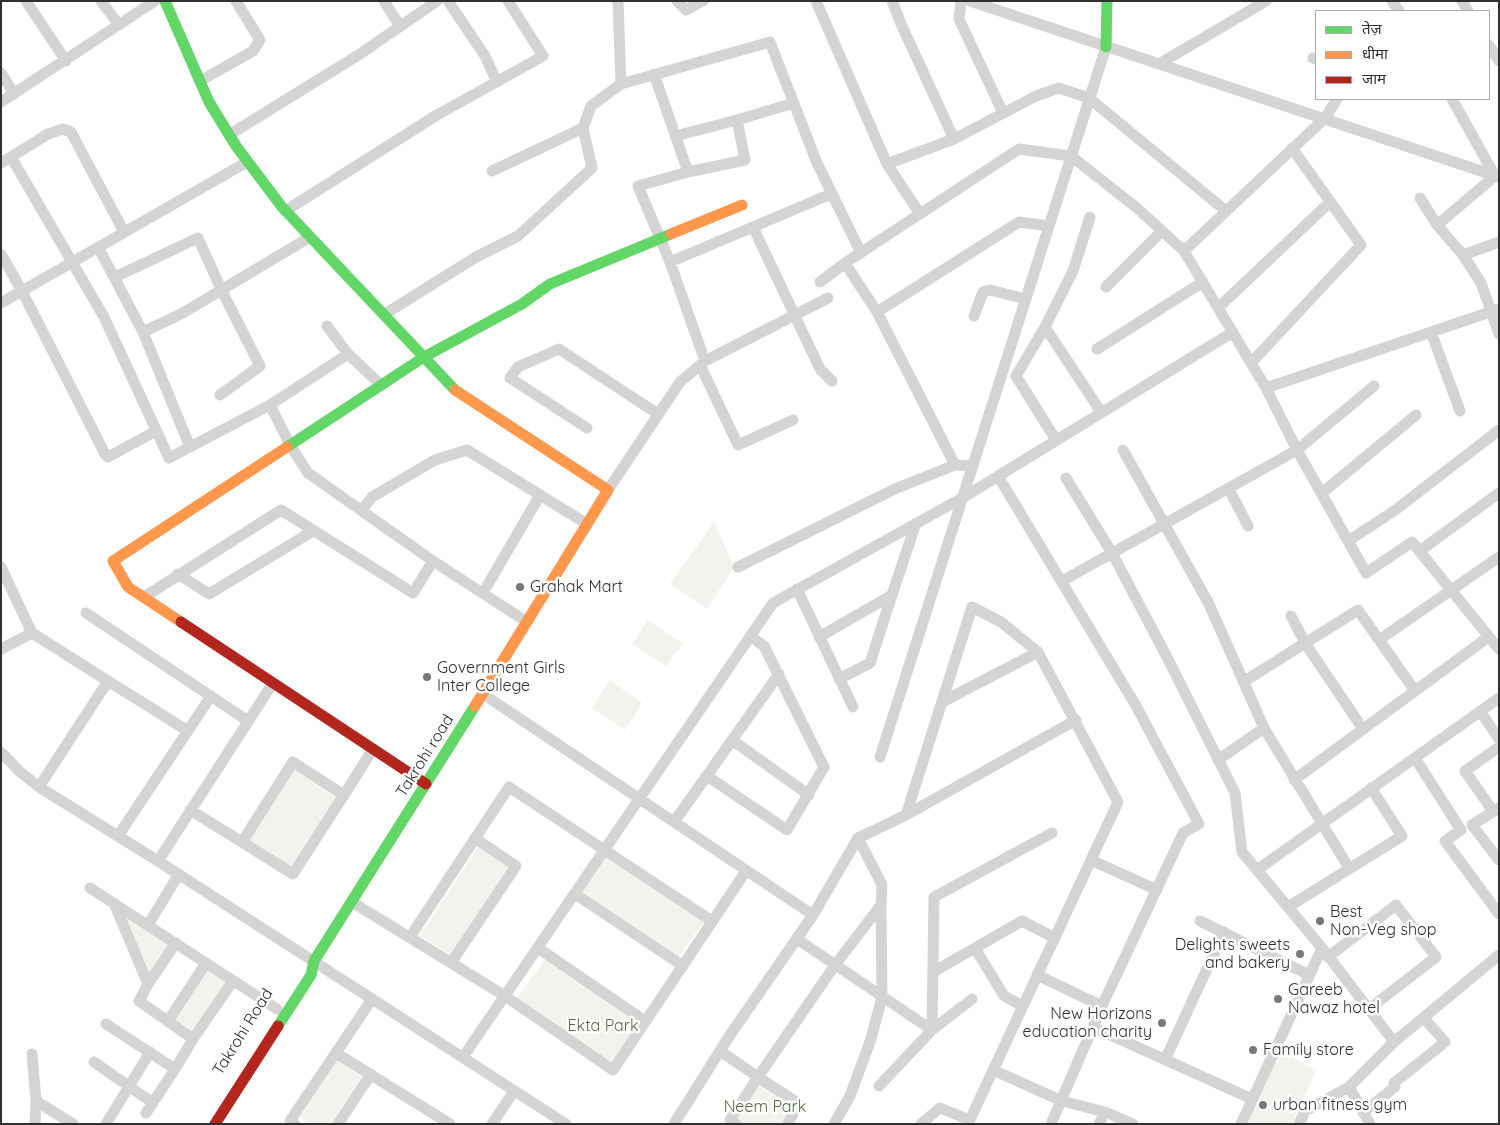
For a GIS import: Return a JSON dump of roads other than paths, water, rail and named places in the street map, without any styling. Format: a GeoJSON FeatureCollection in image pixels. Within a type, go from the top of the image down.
{"type":"FeatureCollection","features":[{"type":"Feature","properties":{"kind":"street"},"geometry":{"type":"LineString","coordinates":[[26,1],[66,60]]}},
{"type":"Feature","properties":{"kind":"street"},"geometry":{"type":"LineString","coordinates":[[101,1],[119,26]]}},
{"type":"Feature","properties":{"kind":"street"},"geometry":{"type":"LineString","coordinates":[[1,102],[155,1]]}},
{"type":"Feature","properties":{"kind":"street"},"geometry":{"type":"LineString","coordinates":[[200,81],[253,51],[260,40],[236,1]]}},
{"type":"Feature","properties":{"kind":"street"},"geometry":{"type":"LineString","coordinates":[[384,1],[400,26]]}},
{"type":"Feature","properties":{"kind":"street"},"geometry":{"type":"LineString","coordinates":[[229,135],[360,54],[437,1]]}},
{"type":"Feature","properties":{"kind":"street"},"geometry":{"type":"LineString","coordinates":[[448,1],[485,56],[497,82]]}},
{"type":"Feature","properties":{"kind":"street"},"geometry":{"type":"LineString","coordinates":[[286,211],[437,115],[543,56],[508,1]]}},
{"type":"Feature","properties":{"kind":"street"},"geometry":{"type":"LineString","coordinates":[[618,1],[622,84]]}},
{"type":"Feature","properties":{"kind":"street"},"geometry":{"type":"LineString","coordinates":[[677,1],[686,10],[703,1]]}},
{"type":"Feature","properties":{"kind":"street"},"geometry":{"type":"LineString","coordinates":[[816,1],[887,164],[920,214]]}},
{"type":"Feature","properties":{"kind":"street"},"geometry":{"type":"LineString","coordinates":[[892,1],[954,139]]}},
{"type":"Feature","properties":{"kind":"street"},"geometry":{"type":"LineString","coordinates":[[961,1],[959,19],[1003,113]]}},
{"type":"Feature","properties":{"kind":"street"},"geometry":{"type":"LineString","coordinates":[[970,1],[1497,177]]}},
{"type":"Feature","properties":{"kind":"street"},"geometry":{"type":"LineString","coordinates":[[1159,64],[1266,1]]}},
{"type":"Feature","properties":{"kind":"street"},"geometry":{"type":"LineString","coordinates":[[169,2],[209,102],[248,162],[286,211],[454,389],[608,490],[680,382],[702,363],[828,298]]}},
{"type":"Feature","properties":{"kind":"street"},"geometry":{"type":"LineString","coordinates":[[880,757],[1106,47],[1109,2]]}},
{"type":"Feature","properties":{"kind":"street"},"geometry":{"type":"LineString","coordinates":[[385,314],[476,256],[518,236],[592,168],[583,128],[590,106],[622,84],[770,42],[831,194],[861,253]]}},
{"type":"Feature","properties":{"kind":"street"},"geometry":{"type":"LineString","coordinates":[[1490,47],[1499,62]]}},
{"type":"Feature","properties":{"kind":"street"},"geometry":{"type":"LineString","coordinates":[[1,73],[14,94]]}},
{"type":"Feature","properties":{"kind":"street"},"geometry":{"type":"LineString","coordinates":[[654,74],[688,172]]}},
{"type":"Feature","properties":{"kind":"street"},"geometry":{"type":"LineString","coordinates":[[887,164],[954,139],[1036,96],[1059,88],[1089,98],[1226,211]]}},
{"type":"Feature","properties":{"kind":"street"},"geometry":{"type":"LineString","coordinates":[[1184,251],[1325,118],[1336,100]]}},
{"type":"Feature","properties":{"kind":"street"},"geometry":{"type":"LineString","coordinates":[[1453,100],[1497,177]]}},
{"type":"Feature","properties":{"kind":"street"},"geometry":{"type":"LineString","coordinates":[[676,136],[794,103]]}},
{"type":"Feature","properties":{"kind":"street"},"geometry":{"type":"LineString","coordinates":[[737,120],[745,160],[688,172],[638,186],[658,238],[670,262],[702,363],[738,445],[793,420]]}},
{"type":"Feature","properties":{"kind":"street"},"geometry":{"type":"LineString","coordinates":[[492,171],[583,128]]}},
{"type":"Feature","properties":{"kind":"street"},"geometry":{"type":"LineString","coordinates":[[124,232],[71,132],[63,129],[48,134],[6,160],[73,261],[104,317],[169,458],[270,405],[348,354]]}},
{"type":"Feature","properties":{"kind":"street"},"geometry":{"type":"LineString","coordinates":[[1252,363],[1361,245],[1292,148]]}},
{"type":"Feature","properties":{"kind":"street"},"geometry":{"type":"LineString","coordinates":[[820,282],[1019,149],[1071,156],[1184,251],[1252,363],[1297,450],[1366,573],[1412,542],[1421,550],[1487,638],[1499,649]]}},
{"type":"Feature","properties":{"kind":"street"},"geometry":{"type":"LineString","coordinates":[[1,303],[248,162]]}},
{"type":"Feature","properties":{"kind":"street"},"geometry":{"type":"LineString","coordinates":[[1437,225],[1497,177]]}},
{"type":"Feature","properties":{"kind":"street"},"geometry":{"type":"LineString","coordinates":[[670,262],[831,194]]}},
{"type":"Feature","properties":{"kind":"street"},"geometry":{"type":"LineString","coordinates":[[1420,198],[1437,225],[1463,255],[1481,283],[1496,310],[1499,334]]}},
{"type":"Feature","properties":{"kind":"street"},"geometry":{"type":"LineString","coordinates":[[1218,308],[1330,202]]}},
{"type":"Feature","properties":{"kind":"street"},"geometry":{"type":"LineString","coordinates":[[426,784],[128,587],[113,561],[424,357],[522,304],[550,284],[742,205]]}},
{"type":"Feature","properties":{"kind":"street"},"geometry":{"type":"LineString","coordinates":[[1056,440],[1016,376],[1045,327],[1073,270],[1090,217]]}},
{"type":"Feature","properties":{"kind":"street"},"geometry":{"type":"LineString","coordinates":[[877,312],[1019,222],[1049,226]]}},
{"type":"Feature","properties":{"kind":"street"},"geometry":{"type":"LineString","coordinates":[[754,227],[820,369],[832,381]]}},
{"type":"Feature","properties":{"kind":"street"},"geometry":{"type":"LineString","coordinates":[[1106,287],[1162,231]]}},
{"type":"Feature","properties":{"kind":"street"},"geometry":{"type":"LineString","coordinates":[[143,332],[180,314],[310,237]]}},
{"type":"Feature","properties":{"kind":"street"},"geometry":{"type":"LineString","coordinates":[[115,276],[198,238],[220,289],[260,366],[220,395]]}},
{"type":"Feature","properties":{"kind":"street"},"geometry":{"type":"LineString","coordinates":[[1463,255],[1499,242]]}},
{"type":"Feature","properties":{"kind":"street"},"geometry":{"type":"LineString","coordinates":[[98,247],[143,332],[190,447]]}},
{"type":"Feature","properties":{"kind":"street"},"geometry":{"type":"LineString","coordinates":[[1,254],[22,291],[105,454],[108,457],[156,431]]}},
{"type":"Feature","properties":{"kind":"street"},"geometry":{"type":"LineString","coordinates":[[845,264],[877,312],[955,465]]}},
{"type":"Feature","properties":{"kind":"street"},"geometry":{"type":"LineString","coordinates":[[1097,349],[1203,282]]}},
{"type":"Feature","properties":{"kind":"street"},"geometry":{"type":"LineString","coordinates":[[974,316],[983,292],[990,290],[1026,299]]}},
{"type":"Feature","properties":{"kind":"street"},"geometry":{"type":"LineString","coordinates":[[1266,388],[1496,310]]}},
{"type":"Feature","properties":{"kind":"street"},"geometry":{"type":"LineString","coordinates":[[327,326],[348,354],[381,385]]}},
{"type":"Feature","properties":{"kind":"street"},"geometry":{"type":"LineString","coordinates":[[1045,327],[1100,412]]}},
{"type":"Feature","properties":{"kind":"street"},"geometry":{"type":"LineString","coordinates":[[463,1057],[773,603],[964,496],[1234,332]]}},
{"type":"Feature","properties":{"kind":"street"},"geometry":{"type":"LineString","coordinates":[[1431,332],[1460,411]]}},
{"type":"Feature","properties":{"kind":"street"},"geometry":{"type":"LineString","coordinates":[[587,428],[510,378],[518,367],[559,349],[658,414]]}},
{"type":"Feature","properties":{"kind":"street"},"geometry":{"type":"LineString","coordinates":[[1062,581],[1297,450],[1374,386]]}},
{"type":"Feature","properties":{"kind":"street"},"geometry":{"type":"LineString","coordinates":[[270,405],[290,445],[308,473],[433,560],[527,622]]}},
{"type":"Feature","properties":{"kind":"street"},"geometry":{"type":"LineString","coordinates":[[1322,493],[1416,415]]}},
{"type":"Feature","properties":{"kind":"street"},"geometry":{"type":"LineString","coordinates":[[1348,541],[1394,511],[1499,430]]}},
{"type":"Feature","properties":{"kind":"street"},"geometry":{"type":"LineString","coordinates":[[362,510],[372,497],[435,460],[466,450],[587,524]]}},
{"type":"Feature","properties":{"kind":"street"},"geometry":{"type":"LineString","coordinates":[[1123,450],[1209,604],[1264,728],[1349,868]]}},
{"type":"Feature","properties":{"kind":"street"},"geometry":{"type":"LineString","coordinates":[[738,567],[897,488],[955,465],[974,466]]}},
{"type":"Feature","properties":{"kind":"street"},"geometry":{"type":"LineString","coordinates":[[998,476],[1136,704],[1199,824],[1183,833],[1102,1006],[1051,1124]]}},
{"type":"Feature","properties":{"kind":"street"},"geometry":{"type":"LineString","coordinates":[[1066,478],[1112,553],[1235,793],[1242,852],[1325,952],[1394,1042]]}},
{"type":"Feature","properties":{"kind":"street"},"geometry":{"type":"LineString","coordinates":[[1229,489],[1248,526]]}},
{"type":"Feature","properties":{"kind":"street","name":"Takrohi road"},"geometry":{"type":"LineString","coordinates":[[314,961],[483,694],[608,490]]}},
{"type":"Feature","properties":{"kind":"street"},"geometry":{"type":"LineString","coordinates":[[1421,550],[1499,493]]}},
{"type":"Feature","properties":{"kind":"street"},"geometry":{"type":"LineString","coordinates":[[483,593],[540,495]]}},
{"type":"Feature","properties":{"kind":"street"},"geometry":{"type":"LineString","coordinates":[[144,597],[281,510],[413,593],[433,560]]}},
{"type":"Feature","properties":{"kind":"street"},"geometry":{"type":"LineString","coordinates":[[839,678],[870,663],[916,524]]}},
{"type":"Feature","properties":{"kind":"street"},"geometry":{"type":"LineString","coordinates":[[178,574],[210,594],[312,530]]}},
{"type":"Feature","properties":{"kind":"street"},"geometry":{"type":"LineString","coordinates":[[1379,640],[1499,557]]}},
{"type":"Feature","properties":{"kind":"street"},"geometry":{"type":"LineString","coordinates":[[1,567],[32,633],[188,731]]}},
{"type":"Feature","properties":{"kind":"street"},"geometry":{"type":"LineString","coordinates":[[797,590],[853,707]]}},
{"type":"Feature","properties":{"kind":"street"},"geometry":{"type":"LineString","coordinates":[[819,637],[892,595]]}},
{"type":"Feature","properties":{"kind":"street"},"geometry":{"type":"LineString","coordinates":[[906,815],[972,608],[1001,622],[1038,652],[1076,720],[1118,802],[969,1122],[940,1108],[921,1124]]}},
{"type":"Feature","properties":{"kind":"street"},"geometry":{"type":"LineString","coordinates":[[1243,682],[1358,610],[1415,690]]}},
{"type":"Feature","properties":{"kind":"street"},"geometry":{"type":"LineString","coordinates":[[86,613],[248,720]]}},
{"type":"Feature","properties":{"kind":"street"},"geometry":{"type":"LineString","coordinates":[[1291,616],[1305,643],[1363,729]]}},
{"type":"Feature","properties":{"kind":"street"},"geometry":{"type":"LineString","coordinates":[[1,649],[32,633]]}},
{"type":"Feature","properties":{"kind":"street"},"geometry":{"type":"LineString","coordinates":[[707,776],[787,830],[824,767],[764,646],[750,636]]}},
{"type":"Feature","properties":{"kind":"street"},"geometry":{"type":"LineString","coordinates":[[1294,780],[1487,638]]}},
{"type":"Feature","properties":{"kind":"street"},"geometry":{"type":"LineString","coordinates":[[942,702],[1038,652]]}},
{"type":"Feature","properties":{"kind":"street"},"geometry":{"type":"LineString","coordinates":[[674,822],[779,674]]}},
{"type":"Feature","properties":{"kind":"street"},"geometry":{"type":"LineString","coordinates":[[39,787],[108,681]]}},
{"type":"Feature","properties":{"kind":"street"},"geometry":{"type":"LineString","coordinates":[[158,861],[273,683]]}},
{"type":"Feature","properties":{"kind":"street"},"geometry":{"type":"LineString","coordinates":[[483,694],[813,915]]}},
{"type":"Feature","properties":{"kind":"street"},"geometry":{"type":"LineString","coordinates":[[118,836],[211,696]]}},
{"type":"Feature","properties":{"kind":"street"},"geometry":{"type":"LineString","coordinates":[[1257,870],[1499,698]]}},
{"type":"Feature","properties":{"kind":"street"},"geometry":{"type":"LineString","coordinates":[[1480,711],[1499,739]]}},
{"type":"Feature","properties":{"kind":"street"},"geometry":{"type":"LineString","coordinates":[[674,1124],[720,1051],[813,915],[858,838],[906,815],[1076,720]]}},
{"type":"Feature","properties":{"kind":"street"},"geometry":{"type":"LineString","coordinates":[[1218,760],[1264,728]]}},
{"type":"Feature","properties":{"kind":"street"},"geometry":{"type":"LineString","coordinates":[[732,740],[809,795]]}},
{"type":"Feature","properties":{"kind":"street"},"geometry":{"type":"LineString","coordinates":[[1499,748],[1465,771],[1496,809],[1445,841],[1499,914]]}},
{"type":"Feature","properties":{"kind":"street"},"geometry":{"type":"LineString","coordinates":[[190,810],[292,874],[373,750]]}},
{"type":"Feature","properties":{"kind":"street"},"geometry":{"type":"LineString","coordinates":[[1,752],[18,771],[39,787],[179,874],[566,1124]]}},
{"type":"Feature","properties":{"kind":"street"},"geometry":{"type":"LineString","coordinates":[[1414,758],[1461,830]]}},
{"type":"Feature","properties":{"kind":"street"},"geometry":{"type":"LineString","coordinates":[[242,842],[294,762],[344,795]]}},
{"type":"Feature","properties":{"kind":"street"},"geometry":{"type":"LineString","coordinates":[[410,938],[509,787],[712,921]]}},
{"type":"Feature","properties":{"kind":"street"},"geometry":{"type":"LineString","coordinates":[[1288,907],[1402,836],[1371,788]]}},
{"type":"Feature","properties":{"kind":"street"},"geometry":{"type":"LineString","coordinates":[[1472,825],[1499,860]]}},
{"type":"Feature","properties":{"kind":"street"},"geometry":{"type":"LineString","coordinates":[[932,1030],[934,897],[1052,833]]}},
{"type":"Feature","properties":{"kind":"street"},"geometry":{"type":"LineString","coordinates":[[834,1124],[850,1096],[871,1039],[882,997],[880,905],[882,885],[858,838]]}},
{"type":"Feature","properties":{"kind":"street"},"geometry":{"type":"LineString","coordinates":[[451,963],[516,866],[476,839]]}},
{"type":"Feature","properties":{"kind":"street"},"geometry":{"type":"LineString","coordinates":[[1091,860],[1157,890]]}},
{"type":"Feature","properties":{"kind":"street"},"geometry":{"type":"LineString","coordinates":[[352,902],[505,996],[613,1070],[746,871]]}},
{"type":"Feature","properties":{"kind":"street"},"geometry":{"type":"LineString","coordinates":[[148,925],[179,874]]}},
{"type":"Feature","properties":{"kind":"street"},"geometry":{"type":"LineString","coordinates":[[90,888],[277,1009]]}},
{"type":"Feature","properties":{"kind":"street"},"geometry":{"type":"LineString","coordinates":[[576,894],[682,966]]}},
{"type":"Feature","properties":{"kind":"street"},"geometry":{"type":"LineString","coordinates":[[114,903],[148,984]]}},
{"type":"Feature","properties":{"kind":"street"},"geometry":{"type":"LineString","coordinates":[[736,1124],[730,1120],[758,1077],[835,965],[880,905]]}},
{"type":"Feature","properties":{"kind":"street"},"geometry":{"type":"LineString","coordinates":[[1241,1124],[1309,975],[1325,952],[1396,905],[1436,957],[1369,1009]]}},
{"type":"Feature","properties":{"kind":"street"},"geometry":{"type":"LineString","coordinates":[[933,972],[1022,921],[1055,938]]}},
{"type":"Feature","properties":{"kind":"street"},"geometry":{"type":"LineString","coordinates":[[1200,921],[1309,975]]}},
{"type":"Feature","properties":{"kind":"street"},"geometry":{"type":"LineString","coordinates":[[1165,1060],[1224,932]]}},
{"type":"Feature","properties":{"kind":"street"},"geometry":{"type":"LineString","coordinates":[[797,939],[932,1030]]}},
{"type":"Feature","properties":{"kind":"street"},"geometry":{"type":"LineString","coordinates":[[176,943],[148,984],[139,1001],[193,1039]]}},
{"type":"Feature","properties":{"kind":"street"},"geometry":{"type":"LineString","coordinates":[[538,948],[646,1021]]}},
{"type":"Feature","properties":{"kind":"street"},"geometry":{"type":"LineString","coordinates":[[975,948],[1004,996],[1023,1006]]}},
{"type":"Feature","properties":{"kind":"street"},"geometry":{"type":"LineString","coordinates":[[1299,1124],[1305,1111],[1349,1087],[1394,1042],[1499,955]]}},
{"type":"Feature","properties":{"kind":"street"},"geometry":{"type":"LineString","coordinates":[[212,1122],[311,975],[314,961]]}},
{"type":"Feature","properties":{"kind":"street","name":"Takrohi Road"},"geometry":{"type":"LineString","coordinates":[[212,1122],[277,1009],[302,970],[314,961]]}},
{"type":"Feature","properties":{"kind":"street"},"geometry":{"type":"LineString","coordinates":[[168,1021],[206,963]]}},
{"type":"Feature","properties":{"kind":"street"},"geometry":{"type":"LineString","coordinates":[[1037,975],[1102,1006]]}},
{"type":"Feature","properties":{"kind":"street"},"geometry":{"type":"LineString","coordinates":[[146,1113],[233,980]]}},
{"type":"Feature","properties":{"kind":"street"},"geometry":{"type":"LineString","coordinates":[[295,1124],[290,1121],[372,999]]}},
{"type":"Feature","properties":{"kind":"street"},"geometry":{"type":"LineString","coordinates":[[879,1086],[932,1030],[972,999]]}},
{"type":"Feature","properties":{"kind":"street"},"geometry":{"type":"LineString","coordinates":[[1363,1112],[1395,1087],[1394,1083],[1445,1042],[1424,1018]]}},
{"type":"Feature","properties":{"kind":"street"},"geometry":{"type":"LineString","coordinates":[[106,1024],[176,1069]]}},
{"type":"Feature","properties":{"kind":"street"},"geometry":{"type":"LineString","coordinates":[[1093,1027],[1252,1099]]}},
{"type":"Feature","properties":{"kind":"street"},"geometry":{"type":"LineString","coordinates":[[720,1051],[798,1104],[788,1124]]}},
{"type":"Feature","properties":{"kind":"street"},"geometry":{"type":"LineString","coordinates":[[106,1124],[150,1052]]}},
{"type":"Feature","properties":{"kind":"street"},"geometry":{"type":"LineString","coordinates":[[336,1053],[450,1124]]}},
{"type":"Feature","properties":{"kind":"street"},"geometry":{"type":"LineString","coordinates":[[32,1054],[36,1101],[35,1124]]}},
{"type":"Feature","properties":{"kind":"street"},"geometry":{"type":"LineString","coordinates":[[94,1062],[153,1103]]}},
{"type":"Feature","properties":{"kind":"street"},"geometry":{"type":"LineString","coordinates":[[993,1070],[1062,1101],[1105,1112],[1133,1124]]}},
{"type":"Feature","properties":{"kind":"street"},"geometry":{"type":"LineString","coordinates":[[338,1124],[371,1074]]}},
{"type":"Feature","properties":{"kind":"street"},"geometry":{"type":"LineString","coordinates":[[1349,1087],[1370,1124]]}},
{"type":"Feature","properties":{"kind":"street"},"geometry":{"type":"LineString","coordinates":[[492,1124],[514,1091]]}},
{"type":"Feature","properties":{"kind":"street"},"geometry":{"type":"LineString","coordinates":[[36,1101],[73,1124]]}},
{"type":"Feature","properties":{"kind":"street"},"geometry":{"type":"LineString","coordinates":[[1099,1124],[1105,1112]]}},
{"type":"Feature","properties":{"kind":"place","name":"Grahak Mart"},"geometry":{"type":"Point","coordinates":[520,587]}},
{"type":"Feature","properties":{"kind":"place","name":"Government Girls Inter College"},"geometry":{"type":"Point","coordinates":[427,677]}},
{"type":"Feature","properties":{"kind":"place","name":"Best Non-Veg shop"},"geometry":{"type":"Point","coordinates":[1320,921]}},
{"type":"Feature","properties":{"kind":"place","name":"Delights sweets and bakery"},"geometry":{"type":"Point","coordinates":[1300,954]}},
{"type":"Feature","properties":{"kind":"place","name":"Gareeb Nawaz hotel"},"geometry":{"type":"Point","coordinates":[1278,999]}},
{"type":"Feature","properties":{"kind":"place","name":"New Horizons education charity"},"geometry":{"type":"Point","coordinates":[1162,1023]}},
{"type":"Feature","properties":{"kind":"place","name":"Family store"},"geometry":{"type":"Point","coordinates":[1253,1050]}},
{"type":"Feature","properties":{"kind":"place","name":"urban fitness gym"},"geometry":{"type":"Point","coordinates":[1263,1105]}},
{"type":"Feature","properties":{"kind":"park label","name":"Ekta Park"},"geometry":{"type":"Point","coordinates":[603,1026]}},
{"type":"Feature","properties":{"kind":"park label","name":"Neem Park"},"geometry":{"type":"Point","coordinates":[765,1107]}}]}
